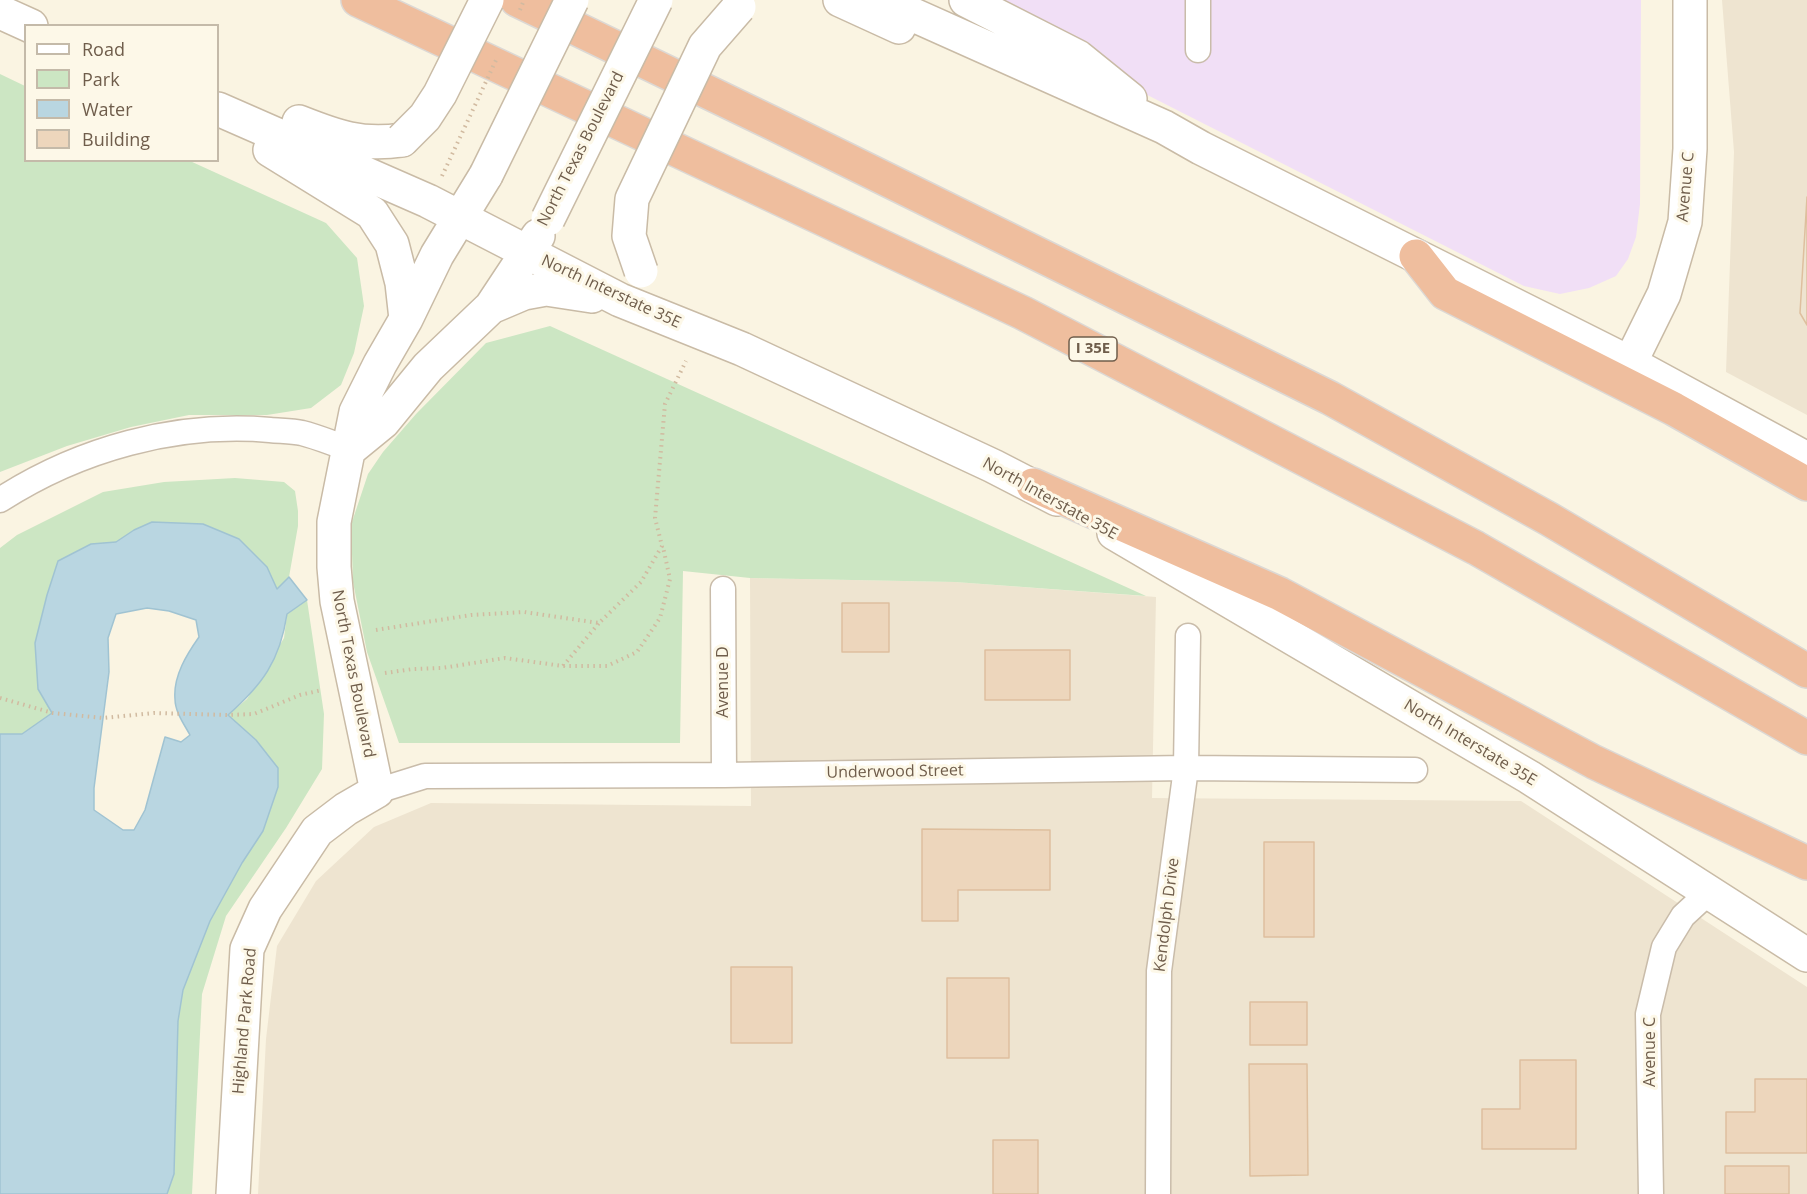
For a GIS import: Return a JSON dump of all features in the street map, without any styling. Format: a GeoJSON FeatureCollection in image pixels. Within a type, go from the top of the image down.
{"type":"FeatureCollection","features":[{"type":"Feature","properties":{"kind":"highway","name":"I 35E"},"geometry":{"type":"LineString","coordinates":[[358,0],[1033,318],[1476,548],[1807,738]]}},
{"type":"Feature","properties":{"kind":"highway"},"geometry":{"type":"LineString","coordinates":[[518,5],[763,118],[1330,398],[1549,519],[1807,671]]}},
{"type":"Feature","properties":{"kind":"highway"},"geometry":{"type":"LineString","coordinates":[[1416,256],[1445,293],[1674,409],[1807,484]]}},
{"type":"Feature","properties":{"kind":"highway"},"geometry":{"type":"LineString","coordinates":[[1033,485],[1280,594],[1594,762],[1807,863]]}},
{"type":"Feature","properties":{"kind":"main road"},"geometry":{"type":"LineString","coordinates":[[219,98],[258,106],[341,138],[379,143],[402,140],[424,117],[440,94],[487,0]]}},
{"type":"Feature","properties":{"kind":"main road","name":"North Texas Boulevard"},"geometry":{"type":"LineString","coordinates":[[377,792],[343,635],[334,567],[334,522],[356,412],[437,255],[486,175],[572,0]]}},
{"type":"Feature","properties":{"kind":"main road","name":"North Texas Boulevard"},"geometry":{"type":"LineString","coordinates":[[350,449],[383,422],[428,367],[491,307],[548,219],[656,0]]}},
{"type":"Feature","properties":{"kind":"main road"},"geometry":{"type":"LineString","coordinates":[[840,0],[1068,105],[1164,127]]}},
{"type":"Feature","properties":{"kind":"main road"},"geometry":{"type":"LineString","coordinates":[[880,0],[1164,127],[1201,148],[1630,363],[1807,459]]}},
{"type":"Feature","properties":{"kind":"main road"},"geometry":{"type":"LineString","coordinates":[[966,0],[1078,57],[1164,127]]}},
{"type":"Feature","properties":{"kind":"main road","name":"Avenue C"},"geometry":{"type":"LineString","coordinates":[[1630,363],[1664,294],[1685,222],[1690,149],[1689,0]]}},
{"type":"Feature","properties":{"kind":"main road"},"geometry":{"type":"LineString","coordinates":[[742,349],[656,297],[641,271],[629,236],[632,199],[705,46],[749,4]]}},
{"type":"Feature","properties":{"kind":"main road"},"geometry":{"type":"LineString","coordinates":[[0,12],[27,24]]}},
{"type":"Feature","properties":{"kind":"main road","name":"North Interstate 35E"},"geometry":{"type":"LineString","coordinates":[[219,109],[428,201],[620,300],[742,349],[1033,485],[1529,777],[1807,955]]}},
{"type":"Feature","properties":{"kind":"main road"},"geometry":{"type":"LineString","coordinates":[[219,118],[372,213],[392,244],[402,282],[406,319]]}},
{"type":"Feature","properties":{"kind":"main road"},"geometry":{"type":"LineString","coordinates":[[491,307],[524,293],[546,289],[620,300]]}},
{"type":"Feature","properties":{"kind":"main road","name":"Highland Park Road"},"geometry":{"type":"LineString","coordinates":[[233,1194],[248,950],[265,909],[317,831],[346,808],[377,792]]}},
{"type":"Feature","properties":{"kind":"street"},"geometry":{"type":"LineString","coordinates":[[1198,0],[1198,50]]}},
{"type":"Feature","properties":{"kind":"street"},"geometry":{"type":"LineString","coordinates":[[0,500],[29,481],[80,459],[137,440],[192,431],[248,428],[300,433],[350,449]]}},
{"type":"Feature","properties":{"kind":"street","name":"Avenue D"},"geometry":{"type":"LineString","coordinates":[[723,589],[724,775]]}},
{"type":"Feature","properties":{"kind":"street","name":"Kendolph Drive"},"geometry":{"type":"LineString","coordinates":[[1158,1194],[1159,971],[1186,768],[1188,636]]}},
{"type":"Feature","properties":{"kind":"street","name":"Underwood Street"},"geometry":{"type":"LineString","coordinates":[[377,792],[425,776],[724,775],[1186,768],[1415,770]]}},
{"type":"Feature","properties":{"kind":"street","name":"Avenue C"},"geometry":{"type":"LineString","coordinates":[[1652,1194],[1648,1014],[1664,947],[1683,916],[1708,892]]}},
{"type":"Feature","properties":{"kind":"path"},"geometry":{"type":"LineString","coordinates":[[518,5],[524,0]]}},
{"type":"Feature","properties":{"kind":"path"},"geometry":{"type":"LineString","coordinates":[[442,176],[500,52]]}},
{"type":"Feature","properties":{"kind":"path"},"geometry":{"type":"LineString","coordinates":[[376,675],[505,658],[563,666],[607,666],[637,652],[660,618],[670,579],[654,518],[665,404],[688,357]]}},
{"type":"Feature","properties":{"kind":"path"},"geometry":{"type":"LineString","coordinates":[[563,666],[599,623],[641,582],[662,546]]}},
{"type":"Feature","properties":{"kind":"path"},"geometry":{"type":"LineString","coordinates":[[366,632],[471,615],[524,612],[599,623]]}},
{"type":"Feature","properties":{"kind":"path"},"geometry":{"type":"LineString","coordinates":[[0,698],[53,712],[103,718],[154,713],[254,714],[300,695],[332,688]]}},
{"type":"Feature","properties":{"kind":"shaded area"},"geometry":{"type":"Polygon","coordinates":[[[960,0],[1641,0],[1640,204],[1636,237],[1628,259],[1616,276],[1589,288],[1560,294],[1524,286],[960,0]]]}},
{"type":"Feature","properties":{"kind":"shaded area"},"geometry":{"type":"Polygon","coordinates":[[[1722,0],[1807,0],[1807,415],[1726,372],[1734,152],[1722,0]]]}},
{"type":"Feature","properties":{"kind":"shaded area"},"geometry":{"type":"Polygon","coordinates":[[[750,578],[955,582],[1156,597],[1152,798],[1521,801],[1807,987],[1807,1194],[258,1194],[266,1039],[277,946],[316,881],[374,827],[431,803],[751,806],[750,578]]]}},
{"type":"Feature","properties":{"kind":"green space"},"geometry":{"type":"Polygon","coordinates":[[[0,74],[24,86],[24,162],[192,162],[326,223],[357,258],[364,306],[354,353],[341,385],[311,408],[267,415],[189,415],[131,427],[67,446],[0,472],[0,74]]]}},
{"type":"Feature","properties":{"kind":"green space"},"geometry":{"type":"Polygon","coordinates":[[[550,326],[1146,596],[955,582],[750,578],[683,571],[680,743],[399,743],[367,652],[353,582],[351,525],[368,474],[383,452],[416,414],[486,343],[550,326]]]}},
{"type":"Feature","properties":{"kind":"green space"},"geometry":{"type":"Polygon","coordinates":[[[235,478],[284,482],[295,491],[298,526],[289,577],[277,589],[267,567],[134,530],[116,542],[91,544],[38,689],[53,713],[22,734],[0,734],[0,548],[17,535],[103,492],[164,482],[235,478]]]}},
{"type":"Feature","properties":{"kind":"green space"},"geometry":{"type":"Polygon","coordinates":[[[307,600],[324,714],[322,769],[286,828],[226,916],[202,994],[192,1194],[167,1194],[174,1174],[178,1021],[183,990],[210,921],[242,863],[256,740],[228,715],[247,699],[284,638],[287,614],[307,600]]]}},
{"type":"Feature","properties":{"kind":"water"},"geometry":{"type":"Polygon","coordinates":[[[152,522],[203,524],[239,539],[267,567],[277,589],[289,577],[307,600],[287,614],[280,645],[268,671],[251,693],[228,715],[256,740],[278,768],[278,787],[263,831],[242,863],[210,921],[183,990],[178,1021],[174,1174],[167,1194],[0,1194],[0,734],[22,734],[52,713],[38,689],[35,643],[58,561],[91,544],[116,542],[152,522]],[[147,608],[116,614],[108,638],[109,672],[94,788],[94,810],[123,830],[134,830],[145,810],[165,737],[181,742],[190,735],[176,709],[175,690],[182,666],[199,637],[196,620],[169,611],[147,608]]]}},
{"type":"Feature","properties":{"kind":"building"},"geometry":{"type":"Polygon","coordinates":[[[1807,197],[1807,325],[1800,313],[1807,197]]]}},
{"type":"Feature","properties":{"kind":"building"},"geometry":{"type":"Polygon","coordinates":[[[1807,197],[1807,325],[1800,313],[1807,197]]]}},
{"type":"Feature","properties":{"kind":"building"},"geometry":{"type":"Polygon","coordinates":[[[842,603],[889,603],[889,652],[842,652],[842,603]]]}},
{"type":"Feature","properties":{"kind":"building"},"geometry":{"type":"Polygon","coordinates":[[[985,650],[1070,650],[1070,700],[985,700],[985,650]]]}},
{"type":"Feature","properties":{"kind":"building"},"geometry":{"type":"Polygon","coordinates":[[[922,829],[1050,830],[1050,890],[958,890],[958,921],[922,921],[922,829]]]}},
{"type":"Feature","properties":{"kind":"building"},"geometry":{"type":"Polygon","coordinates":[[[1264,842],[1314,842],[1314,937],[1264,937],[1264,842]]]}},
{"type":"Feature","properties":{"kind":"building"},"geometry":{"type":"Polygon","coordinates":[[[731,967],[792,967],[792,1043],[731,1043],[731,967]]]}},
{"type":"Feature","properties":{"kind":"building"},"geometry":{"type":"Polygon","coordinates":[[[947,978],[1009,978],[1009,1058],[947,1058],[947,978]]]}},
{"type":"Feature","properties":{"kind":"building"},"geometry":{"type":"Polygon","coordinates":[[[1250,1002],[1307,1002],[1307,1045],[1250,1045],[1250,1002]]]}},
{"type":"Feature","properties":{"kind":"building"},"geometry":{"type":"Polygon","coordinates":[[[1520,1060],[1576,1060],[1576,1149],[1482,1149],[1482,1109],[1520,1109],[1520,1060]]]}},
{"type":"Feature","properties":{"kind":"building"},"geometry":{"type":"Polygon","coordinates":[[[1249,1064],[1307,1064],[1308,1175],[1250,1176],[1249,1064]]]}},
{"type":"Feature","properties":{"kind":"building"},"geometry":{"type":"Polygon","coordinates":[[[1755,1079],[1807,1079],[1807,1153],[1726,1153],[1726,1112],[1755,1112],[1755,1079]]]}},
{"type":"Feature","properties":{"kind":"building"},"geometry":{"type":"Polygon","coordinates":[[[993,1140],[1038,1140],[1038,1194],[993,1194],[993,1140]]]}},
{"type":"Feature","properties":{"kind":"building"},"geometry":{"type":"Polygon","coordinates":[[[1725,1166],[1789,1166],[1789,1194],[1725,1194],[1725,1166]]]}}]}
